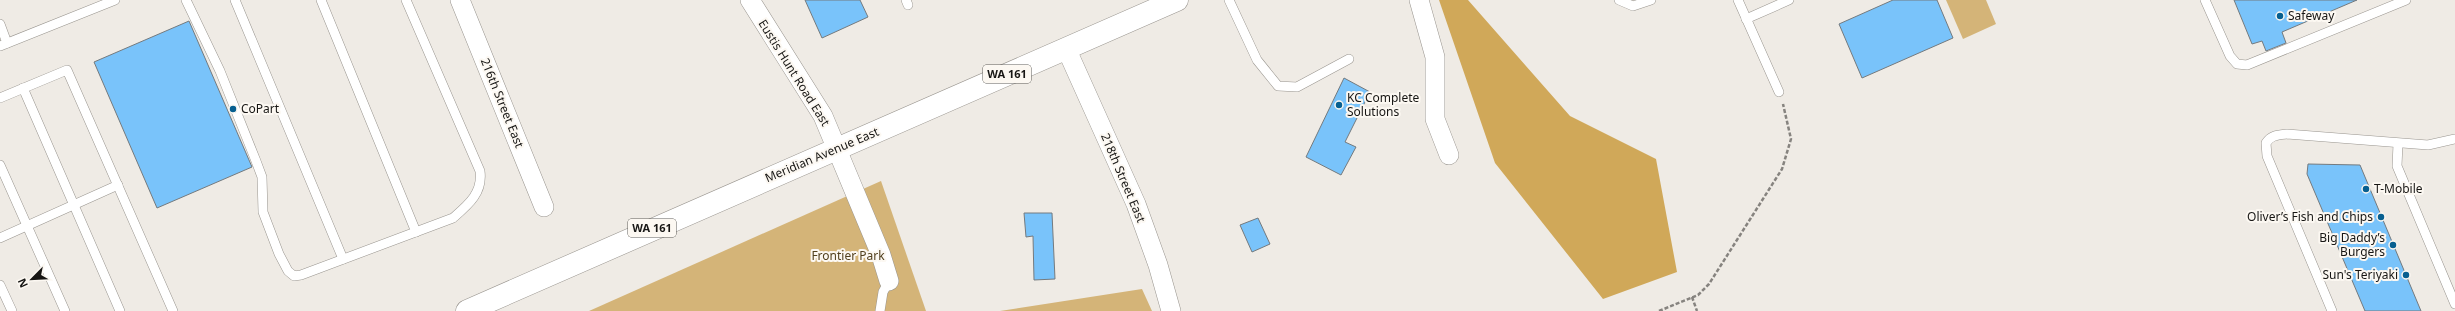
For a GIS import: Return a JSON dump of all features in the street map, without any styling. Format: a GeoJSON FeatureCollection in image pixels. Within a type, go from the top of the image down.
{"type":"FeatureCollection","features":[{"type":"Feature","properties":{"kind":"main road","name":"Meridian Avenue East"},"geometry":{"type":"LineString","coordinates":[[467,311],[837,147],[1177,0]]}},
{"type":"Feature","properties":{"kind":"street","name":"216th Street East"},"geometry":{"type":"LineString","coordinates":[[460,0],[544,207]]}},
{"type":"Feature","properties":{"kind":"street","name":"Eustis Hunt Road East"},"geometry":{"type":"LineString","coordinates":[[750,0],[813,99],[837,147],[881,255],[890,282]]}},
{"type":"Feature","properties":{"kind":"street"},"geometry":{"type":"LineString","coordinates":[[1419,0],[1435,57],[1435,119],[1449,155]]}},
{"type":"Feature","properties":{"kind":"street","name":"218th Street East"},"geometry":{"type":"LineString","coordinates":[[1066,48],[1136,204],[1158,265],[1171,311]]}},
{"type":"Feature","properties":{"kind":"lane"},"geometry":{"type":"LineString","coordinates":[[0,24],[4,44],[115,0]]}},
{"type":"Feature","properties":{"kind":"lane"},"geometry":{"type":"LineString","coordinates":[[186,0],[220,70],[256,161],[262,177],[263,212],[288,271],[294,276],[301,275],[453,218],[468,206],[478,193],[482,180],[480,171],[406,0]]}},
{"type":"Feature","properties":{"kind":"lane"},"geometry":{"type":"LineString","coordinates":[[235,0],[343,259]]}},
{"type":"Feature","properties":{"kind":"lane"},"geometry":{"type":"LineString","coordinates":[[321,0],[416,232]]}},
{"type":"Feature","properties":{"kind":"lane"},"geometry":{"type":"LineString","coordinates":[[1230,0],[1257,60],[1278,86],[1297,87],[1349,59]]}},
{"type":"Feature","properties":{"kind":"lane"},"geometry":{"type":"LineString","coordinates":[[1619,0],[1633,6],[1651,0]]}},
{"type":"Feature","properties":{"kind":"lane"},"geometry":{"type":"LineString","coordinates":[[1738,0],[1779,92]]}},
{"type":"Feature","properties":{"kind":"lane"},"geometry":{"type":"LineString","coordinates":[[1746,19],[1790,0]]}},
{"type":"Feature","properties":{"kind":"lane"},"geometry":{"type":"LineString","coordinates":[[2205,0],[2230,56],[2237,64],[2247,65],[2406,0]]}},
{"type":"Feature","properties":{"kind":"lane"},"geometry":{"type":"LineString","coordinates":[[0,98],[66,70],[173,311]]}},
{"type":"Feature","properties":{"kind":"lane"},"geometry":{"type":"LineString","coordinates":[[23,88],[120,311]]}},
{"type":"Feature","properties":{"kind":"lane"},"geometry":{"type":"LineString","coordinates":[[2332,311],[2267,156],[2266,143],[2273,136],[2287,134],[2398,144],[2436,144],[2455,139]]}},
{"type":"Feature","properties":{"kind":"lane"},"geometry":{"type":"LineString","coordinates":[[2398,144],[2397,166],[2455,304]]}},
{"type":"Feature","properties":{"kind":"lane"},"geometry":{"type":"LineString","coordinates":[[0,165],[65,311]]}},
{"type":"Feature","properties":{"kind":"lane"},"geometry":{"type":"LineString","coordinates":[[0,238],[118,185]]}},
{"type":"Feature","properties":{"kind":"lane"},"geometry":{"type":"LineString","coordinates":[[880,311],[883,292],[890,282]]}},
{"type":"Feature","properties":{"kind":"lane"},"geometry":{"type":"LineString","coordinates":[[0,285],[12,311]]}},
{"type":"Feature","properties":{"kind":"path"},"geometry":{"type":"LineString","coordinates":[[1659,311],[1692,297],[1709,284],[1782,169],[1791,139],[1786,111],[1779,92]]}},
{"type":"Feature","properties":{"kind":"path"},"geometry":{"type":"LineString","coordinates":[[1692,297],[1697,311]]}},
{"type":"Feature","properties":{"kind":"green space"},"geometry":{"type":"Polygon","coordinates":[[[1946,0],[1986,0],[1996,24],[1963,39],[1946,0]]]}},
{"type":"Feature","properties":{"kind":"green space","name":"Frontier Park"},"geometry":{"type":"Polygon","coordinates":[[[881,181],[926,311],[589,311],[881,181]]]}},
{"type":"Feature","properties":{"kind":"green space"},"geometry":{"type":"Polygon","coordinates":[[[1142,289],[1152,311],[1000,311],[1142,289]]]}},
{"type":"Feature","properties":{"kind":"shaded area"},"geometry":{"type":"Polygon","coordinates":[[[1439,0],[1468,0],[1570,116],[1656,159],[1677,272],[1603,299],[1495,163],[1439,0]]]}},
{"type":"Feature","properties":{"kind":"building"},"geometry":{"type":"Polygon","coordinates":[[[805,0],[860,0],[868,17],[822,38],[805,0]]]}},
{"type":"Feature","properties":{"kind":"building"},"geometry":{"type":"Polygon","coordinates":[[[1893,0],[1937,0],[1953,38],[1862,78],[1839,24],[1893,0]]]}},
{"type":"Feature","properties":{"kind":"building","name":"Safeway"},"geometry":{"type":"Polygon","coordinates":[[[2234,0],[2357,0],[2282,32],[2286,43],[2266,51],[2262,41],[2252,44],[2234,0]]]}},
{"type":"Feature","properties":{"kind":"building"},"geometry":{"type":"Polygon","coordinates":[[[189,21],[252,167],[157,208],[94,62],[189,21]]]}},
{"type":"Feature","properties":{"kind":"building"},"geometry":{"type":"Polygon","coordinates":[[[1344,78],[1370,92],[1345,142],[1356,147],[1341,175],[1306,157],[1344,78]]]}},
{"type":"Feature","properties":{"kind":"building"},"geometry":{"type":"Polygon","coordinates":[[[2308,164],[2360,165],[2421,311],[2365,311],[2307,174],[2308,164]]]}},
{"type":"Feature","properties":{"kind":"building"},"geometry":{"type":"Polygon","coordinates":[[[1024,213],[1052,213],[1055,279],[1034,280],[1033,236],[1026,237],[1024,213]]]}},
{"type":"Feature","properties":{"kind":"building"},"geometry":{"type":"Polygon","coordinates":[[[1258,218],[1270,244],[1252,252],[1240,225],[1258,218]]]}},
{"type":"Feature","properties":{"kind":"place","name":"Safeway"},"geometry":{"type":"Point","coordinates":[2280,16]}},
{"type":"Feature","properties":{"kind":"place","name":"KC Complete Solutions"},"geometry":{"type":"Point","coordinates":[1339,105]}},
{"type":"Feature","properties":{"kind":"place","name":"CoPart"},"geometry":{"type":"Point","coordinates":[233,109]}},
{"type":"Feature","properties":{"kind":"place","name":"T-Mobile"},"geometry":{"type":"Point","coordinates":[2366,189]}},
{"type":"Feature","properties":{"kind":"place","name":"Oliver’s Fish and Chips"},"geometry":{"type":"Point","coordinates":[2381,217]}},
{"type":"Feature","properties":{"kind":"place","name":"Big Daddy’s Burgers"},"geometry":{"type":"Point","coordinates":[2393,245]}},
{"type":"Feature","properties":{"kind":"place","name":"Sun's Teriyaki"},"geometry":{"type":"Point","coordinates":[2406,275]}}]}
